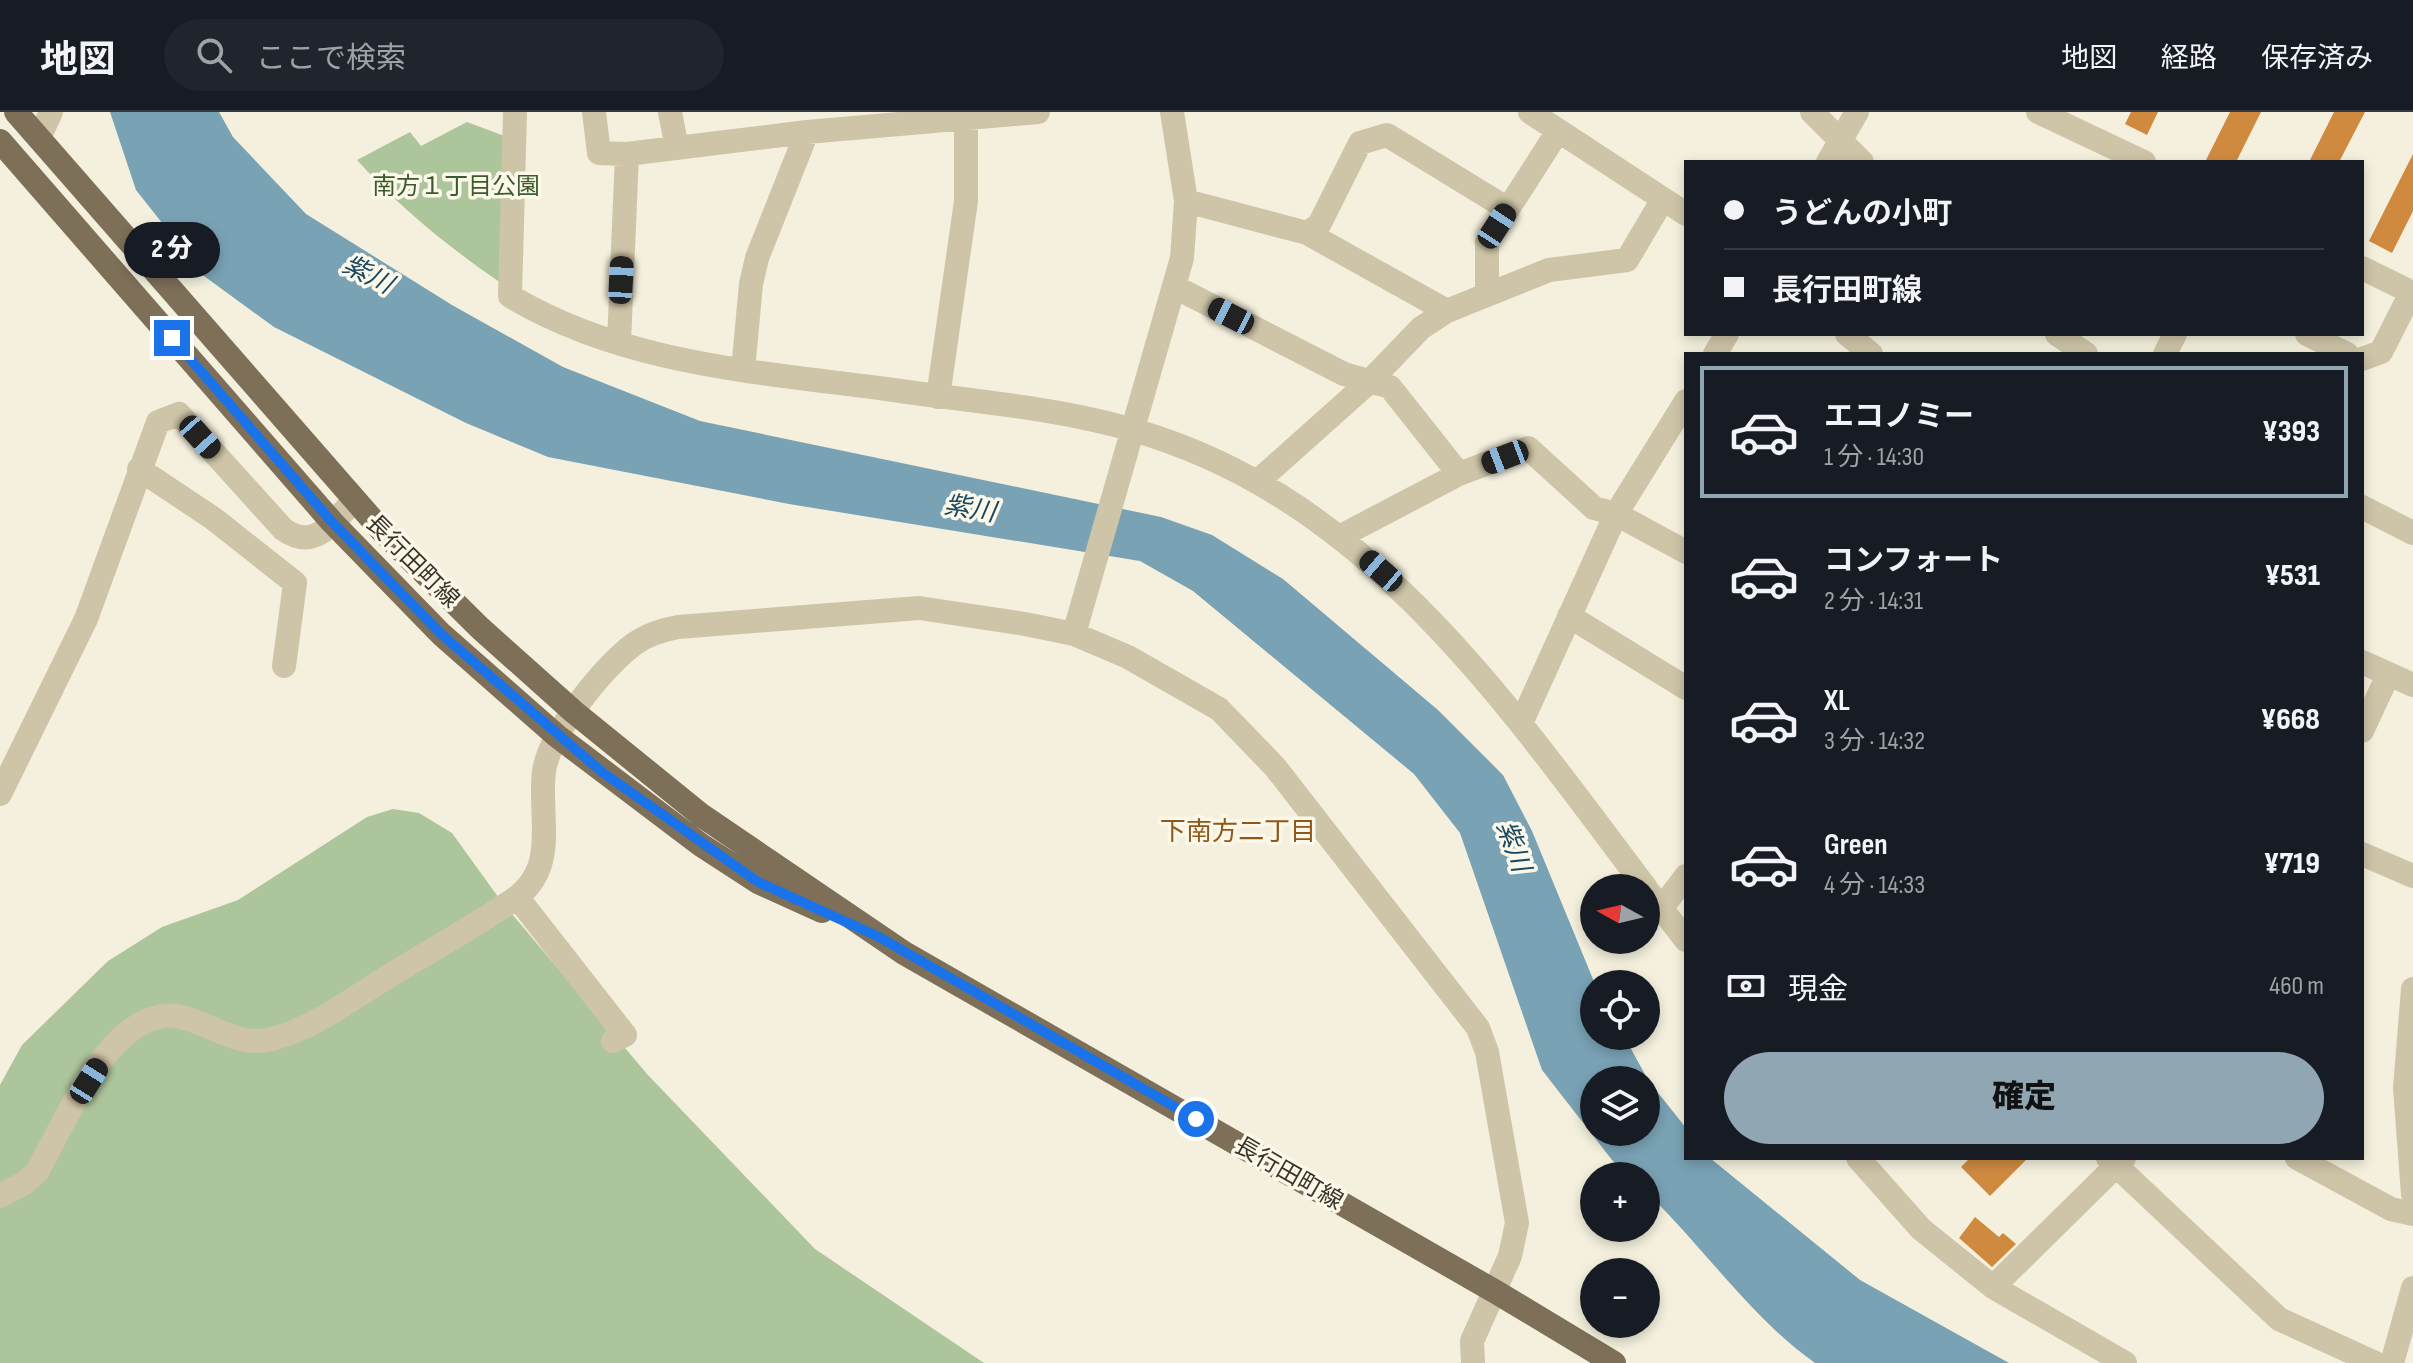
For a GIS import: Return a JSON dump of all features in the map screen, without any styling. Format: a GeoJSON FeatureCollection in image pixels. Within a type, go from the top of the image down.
{"type":"FeatureCollection","features":[{"type":"Feature","properties":{"kind":"main road","name":"長行田町線"},"geometry":{"type":"LineString","coordinates":[[16,112],[354,501],[480,628],[574,712],[701,815],[879,937],[1614,1363]]}},
{"type":"Feature","properties":{"kind":"main road","name":"長行田町線"},"geometry":{"type":"LineString","coordinates":[[0,141],[332,522],[441,634],[557,736],[701,845],[758,882],[879,937]]}},
{"type":"Feature","properties":{"kind":"street"},"geometry":{"type":"LineString","coordinates":[[39,138],[51,112]]}},
{"type":"Feature","properties":{"kind":"street"},"geometry":{"type":"LineString","coordinates":[[515,112],[517,134],[510,296],[539,313],[619,343],[679,361],[938,397],[1131,429],[1192,450],[1258,481],[1341,536],[1381,571],[1522,721],[1636,874]]}},
{"type":"Feature","properties":{"kind":"street"},"geometry":{"type":"LineString","coordinates":[[594,112],[599,153],[627,154],[807,132],[835,121],[966,120],[1038,112]]}},
{"type":"Feature","properties":{"kind":"street"},"geometry":{"type":"LineString","coordinates":[[670,112],[677,148]]}},
{"type":"Feature","properties":{"kind":"street"},"geometry":{"type":"LineString","coordinates":[[1074,634],[1131,429],[1175,287],[1184,245],[1186,201],[1172,112]]}},
{"type":"Feature","properties":{"kind":"street"},"geometry":{"type":"LineString","coordinates":[[1530,112],[1684,213]]}},
{"type":"Feature","properties":{"kind":"street"},"geometry":{"type":"LineString","coordinates":[[1812,112],[1860,160]]}},
{"type":"Feature","properties":{"kind":"street"},"geometry":{"type":"LineString","coordinates":[[1829,160],[1857,112]]}},
{"type":"Feature","properties":{"kind":"street"},"geometry":{"type":"LineString","coordinates":[[2038,112],[2140,160]]}},
{"type":"Feature","properties":{"kind":"street"},"geometry":{"type":"LineString","coordinates":[[938,397],[966,201],[966,120]]}},
{"type":"Feature","properties":{"kind":"street"},"geometry":{"type":"LineString","coordinates":[[1487,292],[1487,242],[1558,131]]}},
{"type":"Feature","properties":{"kind":"street"},"geometry":{"type":"LineString","coordinates":[[743,370],[757,258],[807,132]]}},
{"type":"Feature","properties":{"kind":"street"},"geometry":{"type":"LineString","coordinates":[[1307,233],[1319,225],[1360,143],[1387,135],[1508,209]]}},
{"type":"Feature","properties":{"kind":"street"},"geometry":{"type":"LineString","coordinates":[[619,343],[627,154]]}},
{"type":"Feature","properties":{"kind":"street"},"geometry":{"type":"LineString","coordinates":[[1258,481],[1369,382],[1421,328],[1447,311],[1487,292],[1549,270],[1627,260],[1663,199]]}},
{"type":"Feature","properties":{"kind":"street"},"geometry":{"type":"LineString","coordinates":[[1186,201],[1307,233],[1447,311]]}},
{"type":"Feature","properties":{"kind":"street"},"geometry":{"type":"LineString","coordinates":[[2364,269],[2412,293],[2381,352],[2364,358]]}},
{"type":"Feature","properties":{"kind":"street"},"geometry":{"type":"LineString","coordinates":[[1175,287],[1344,374],[1390,387],[1459,474]]}},
{"type":"Feature","properties":{"kind":"street"},"geometry":{"type":"LineString","coordinates":[[2060,336],[2083,352]]}},
{"type":"Feature","properties":{"kind":"street"},"geometry":{"type":"LineString","coordinates":[[2311,336],[2343,352]]}},
{"type":"Feature","properties":{"kind":"street"},"geometry":{"type":"LineString","coordinates":[[1522,721],[1616,514],[1684,404]]}},
{"type":"Feature","properties":{"kind":"street"},"geometry":{"type":"LineString","coordinates":[[0,794],[86,619],[158,422],[179,414],[283,529],[295,538],[316,536],[354,501]]}},
{"type":"Feature","properties":{"kind":"street"},"geometry":{"type":"LineString","coordinates":[[1341,536],[1459,474],[1528,448],[1594,508],[1616,514],[1684,551]]}},
{"type":"Feature","properties":{"kind":"street"},"geometry":{"type":"LineString","coordinates":[[139,469],[214,519],[295,583],[284,666]]}},
{"type":"Feature","properties":{"kind":"street"},"geometry":{"type":"LineString","coordinates":[[2364,508],[2413,533]]}},
{"type":"Feature","properties":{"kind":"street"},"geometry":{"type":"LineString","coordinates":[[0,1196],[23,1184],[37,1172],[110,1047],[128,1029],[161,1015],[184,1017],[233,1037],[273,1039],[324,1016],[517,897],[542,866],[544,771],[557,736],[616,660],[634,644],[656,631],[678,627],[919,608],[1074,634],[1171,679],[1219,709],[1275,767],[1464,1006],[1487,1052],[1517,1223],[1496,1292],[1472,1341],[1473,1363]]}},
{"type":"Feature","properties":{"kind":"street"},"geometry":{"type":"LineString","coordinates":[[1569,616],[1684,687]]}},
{"type":"Feature","properties":{"kind":"street"},"geometry":{"type":"LineString","coordinates":[[2364,663],[2413,685]]}},
{"type":"Feature","properties":{"kind":"street"},"geometry":{"type":"LineString","coordinates":[[2364,727],[2388,675]]}},
{"type":"Feature","properties":{"kind":"street"},"geometry":{"type":"LineString","coordinates":[[2364,855],[2413,876]]}},
{"type":"Feature","properties":{"kind":"street"},"geometry":{"type":"LineString","coordinates":[[1684,879],[1661,909],[1684,938]]}},
{"type":"Feature","properties":{"kind":"street"},"geometry":{"type":"LineString","coordinates":[[517,897],[625,1035],[613,1041]]}},
{"type":"Feature","properties":{"kind":"street"},"geometry":{"type":"LineString","coordinates":[[2413,989],[2405,1088],[2413,1194]]}},
{"type":"Feature","properties":{"kind":"street"},"geometry":{"type":"LineString","coordinates":[[1860,1160],[1921,1229],[1993,1287],[2125,1363]]}},
{"type":"Feature","properties":{"kind":"street"},"geometry":{"type":"LineString","coordinates":[[2301,1160],[2391,1209],[2413,1214]]}},
{"type":"Feature","properties":{"kind":"street"},"geometry":{"type":"LineString","coordinates":[[1993,1287],[2116,1161],[2279,1319],[2375,1363]]}},
{"type":"Feature","properties":{"kind":"street"},"geometry":{"type":"LineString","coordinates":[[2392,1363],[2413,1288]]}},
{"type":"Feature","properties":{"kind":"green space","name":"南方１丁目公園"},"geometry":{"type":"Polygon","coordinates":[[[467,122],[507,137],[504,277],[498,281],[424,225],[357,160],[410,132],[421,146],[467,122]]]}},
{"type":"Feature","properties":{"kind":"green space"},"geometry":{"type":"Polygon","coordinates":[[[393,809],[419,813],[452,833],[501,901],[647,1074],[815,1249],[984,1363],[0,1363],[0,1085],[22,1045],[108,961],[162,927],[238,900],[367,817],[393,809]]]}},
{"type":"Feature","properties":{"kind":"water","name":"紫川"},"geometry":{"type":"Polygon","coordinates":[[[110,112],[219,112],[233,137],[306,214],[452,305],[563,367],[700,421],[1161,517],[1212,535],[1283,579],[1438,710],[1503,775],[1532,831],[1580,954],[1589,970],[1580,970],[1580,1050],[1632,1050],[1640,1066],[1580,1066],[1580,1119],[1542,1070],[1460,833],[1414,774],[1193,591],[1140,561],[789,504],[548,457],[466,423],[274,327],[204,276],[136,190],[110,112]]]}},
{"type":"Feature","properties":{"kind":"water"},"geometry":{"type":"Polygon","coordinates":[[[1660,1095],[1684,1125],[1684,1160],[1712,1160],[1860,1280],[2009,1363],[1815,1363],[1769,1325],[1660,1206],[1660,1162],[1612,1160],[1601,1146],[1660,1146],[1660,1095]]]}},
{"type":"Feature","properties":{"kind":"building"},"geometry":{"type":"Polygon","coordinates":[[[2131,112],[2158,112],[2147,135],[2125,124],[2131,112]]]}},
{"type":"Feature","properties":{"kind":"building"},"geometry":{"type":"Polygon","coordinates":[[[2230,112],[2261,112],[2237,160],[2206,160],[2230,112]]]}},
{"type":"Feature","properties":{"kind":"building"},"geometry":{"type":"Polygon","coordinates":[[[2334,112],[2365,112],[2340,160],[2310,160],[2334,112]]]}},
{"type":"Feature","properties":{"kind":"building"},"geometry":{"type":"Polygon","coordinates":[[[2413,154],[2413,211],[2392,253],[2369,241],[2413,154]]]}},
{"type":"Feature","properties":{"kind":"building"},"geometry":{"type":"Polygon","coordinates":[[[1968,1160],[2026,1160],[1990,1196],[1961,1167],[1968,1160]]]}},
{"type":"Feature","properties":{"kind":"building"},"geometry":{"type":"Polygon","coordinates":[[[1975,1217],[1999,1237],[2003,1233],[2016,1244],[1992,1267],[1959,1238],[1975,1217]]]}},
{"type":"Feature","properties":{"kind":"district","name":"下南方二丁目"},"geometry":{"type":"Point","coordinates":[1238,831]}},
{"type":"Feature","properties":{"kind":"route"},"geometry":{"type":"LineString","coordinates":[[172,338],[332,522],[441,634],[523,708],[602,772],[701,845],[758,882],[879,937],[1196,1119]]}}]}
